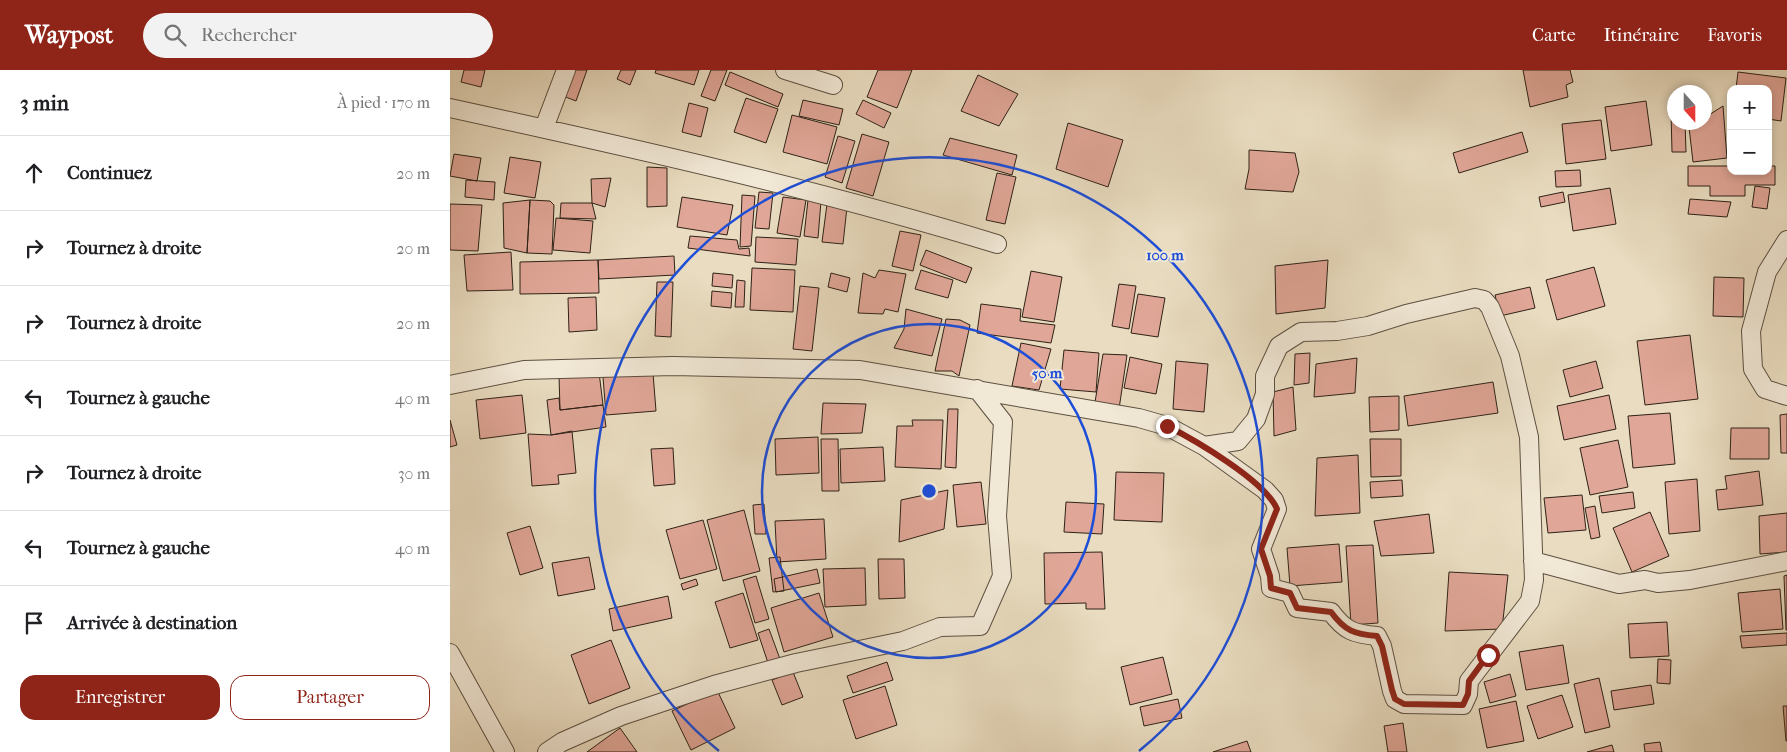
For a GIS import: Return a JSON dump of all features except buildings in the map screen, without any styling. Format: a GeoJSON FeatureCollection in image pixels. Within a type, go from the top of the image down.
{"type":"FeatureCollection","features":[{"type":"Feature","properties":{"kind":"street"},"geometry":{"type":"LineString","coordinates":[[544,128],[566,70]]}},
{"type":"Feature","properties":{"kind":"street"},"geometry":{"type":"LineString","coordinates":[[785,70],[833,84]]}},
{"type":"Feature","properties":{"kind":"street"},"geometry":{"type":"LineString","coordinates":[[450,108],[662,155],[910,217],[997,244]]}},
{"type":"Feature","properties":{"kind":"street"},"geometry":{"type":"LineString","coordinates":[[1787,240],[1767,272],[1751,331],[1753,369],[1764,389],[1787,396]]}},
{"type":"Feature","properties":{"kind":"street"},"geometry":{"type":"LineString","coordinates":[[450,385],[524,370],[673,366],[860,370],[1140,418],[1167,426],[1204,446],[1265,490],[1274,500],[1277,509],[1261,549],[1270,576],[1271,588],[1290,593],[1297,608],[1331,612],[1338,622],[1357,634],[1377,636],[1386,657],[1395,699],[1404,704],[1463,705],[1468,694],[1469,681],[1530,601],[1534,580],[1529,437],[1510,356],[1490,306],[1484,300],[1474,298],[1406,314],[1368,326],[1337,331],[1301,332],[1279,346],[1265,376],[1265,394],[1256,419],[1238,441],[1204,446]]}},
{"type":"Feature","properties":{"kind":"street"},"geometry":{"type":"LineString","coordinates":[[547,752],[562,742],[621,716],[714,685],[796,664],[903,641],[940,628],[980,626],[1002,576],[997,516],[1003,422],[977,389]]}},
{"type":"Feature","properties":{"kind":"street"},"geometry":{"type":"LineString","coordinates":[[1534,562],[1619,584],[1645,580],[1658,584],[1690,580],[1787,561]]}},
{"type":"Feature","properties":{"kind":"street"},"geometry":{"type":"LineString","coordinates":[[450,653],[505,752]]}},
{"type":"Feature","properties":{"kind":"route"},"geometry":{"type":"LineString","coordinates":[[1167,426],[1185,434],[1204,446],[1265,490],[1274,500],[1277,509],[1261,549],[1270,576],[1271,588],[1290,593],[1297,608],[1331,612],[1338,622],[1357,634],[1377,636],[1386,657],[1395,699],[1404,704],[1463,705],[1468,694],[1469,681],[1488,655]]}}]}
